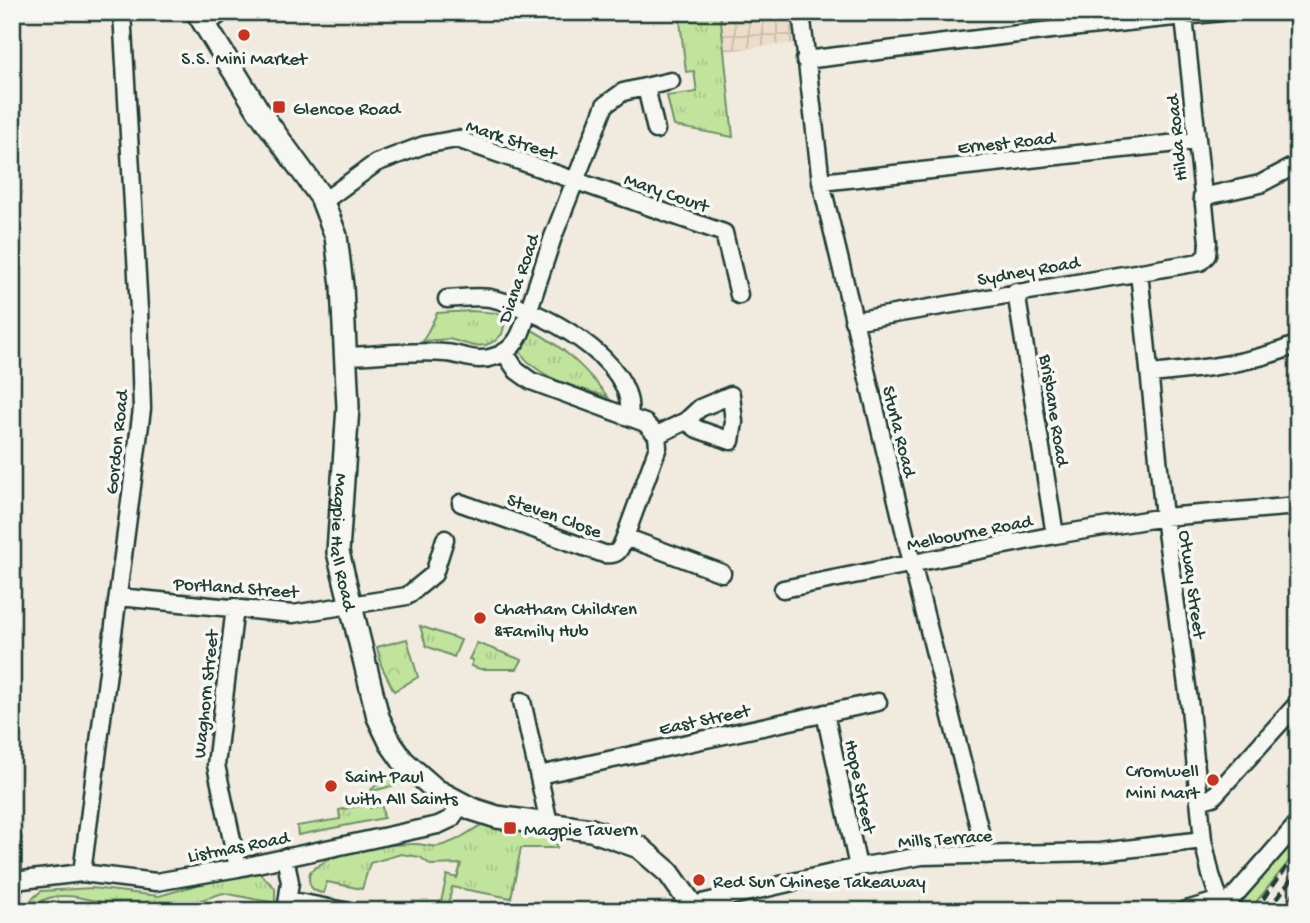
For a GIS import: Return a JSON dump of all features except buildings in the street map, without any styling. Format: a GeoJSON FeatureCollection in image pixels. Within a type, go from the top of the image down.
{"type":"FeatureCollection","features":[{"type":"Feature","properties":{"kind":"street","name":"Gordon Road"},"geometry":{"type":"LineString","coordinates":[[82,873],[142,409],[143,384],[122,12]]}},
{"type":"Feature","properties":{"kind":"street"},"geometry":{"type":"LineString","coordinates":[[201,18],[222,12]]}},
{"type":"Feature","properties":{"kind":"street","name":"Sturla Road"},"geometry":{"type":"LineString","coordinates":[[801,12],[821,182],[912,563],[986,855]]}},
{"type":"Feature","properties":{"kind":"street"},"geometry":{"type":"LineString","coordinates":[[805,60],[1222,12]]}},
{"type":"Feature","properties":{"kind":"street","name":"Hilda Road"},"geometry":{"type":"LineString","coordinates":[[1184,17],[1207,232],[1207,255]]}},
{"type":"Feature","properties":{"kind":"street","name":"Magpie Hall Road"},"geometry":{"type":"LineString","coordinates":[[201,18],[258,110],[324,201],[335,236],[339,254],[348,407],[339,561],[378,716],[391,744],[403,761],[430,786],[461,805],[496,817],[607,834],[639,847],[669,873],[694,908]]}},
{"type":"Feature","properties":{"kind":"street","name":"Diana Road"},"geometry":{"type":"LineString","coordinates":[[346,356],[443,353],[477,360],[492,358],[504,352],[517,340],[530,310],[554,237],[605,105],[623,92],[671,81]]}},
{"type":"Feature","properties":{"kind":"street"},"geometry":{"type":"LineString","coordinates":[[646,87],[656,130]]}},
{"type":"Feature","properties":{"kind":"street","name":"Mark Street"},"geometry":{"type":"LineString","coordinates":[[324,201],[385,159],[424,145],[457,139],[576,182]]}},
{"type":"Feature","properties":{"kind":"street","name":"Ernest Road"},"geometry":{"type":"LineString","coordinates":[[821,182],[1196,141]]}},
{"type":"Feature","properties":{"kind":"street"},"geometry":{"type":"LineString","coordinates":[[1202,197],[1260,184],[1298,164]]}},
{"type":"Feature","properties":{"kind":"street","name":"Mary Court"},"geometry":{"type":"LineString","coordinates":[[576,182],[724,233],[740,295]]}},
{"type":"Feature","properties":{"kind":"street","name":"Sydney Road"},"geometry":{"type":"LineString","coordinates":[[853,321],[1200,262],[1207,255]]}},
{"type":"Feature","properties":{"kind":"street","name":"Otway Street"},"geometry":{"type":"LineString","coordinates":[[1139,272],[1164,517],[1190,708],[1203,840],[1222,906]]}},
{"type":"Feature","properties":{"kind":"street","name":"Brisbane Road"},"geometry":{"type":"LineString","coordinates":[[1016,292],[1055,535]]}},
{"type":"Feature","properties":{"kind":"street"},"geometry":{"type":"LineString","coordinates":[[447,299],[488,298],[530,310],[579,339],[607,365],[628,394],[629,417]]}},
{"type":"Feature","properties":{"kind":"street"},"geometry":{"type":"LineString","coordinates":[[1150,374],[1221,366],[1298,344]]}},
{"type":"Feature","properties":{"kind":"street"},"geometry":{"type":"LineString","coordinates":[[504,352],[517,371],[531,381],[629,417],[647,425],[657,435],[658,447],[625,537],[722,573]]}},
{"type":"Feature","properties":{"kind":"street"},"geometry":{"type":"LineString","coordinates":[[657,435],[686,421]]}},
{"type":"Feature","properties":{"kind":"street","name":"Steven Close"},"geometry":{"type":"LineString","coordinates":[[461,503],[604,554],[618,553],[625,537]]}},
{"type":"Feature","properties":{"kind":"street","name":"Melbourne Road"},"geometry":{"type":"LineString","coordinates":[[783,589],[1055,535],[1164,517],[1298,506]]}},
{"type":"Feature","properties":{"kind":"street"},"geometry":{"type":"LineString","coordinates":[[350,606],[407,596],[434,574],[445,539]]}},
{"type":"Feature","properties":{"kind":"street","name":"Portland Street"},"geometry":{"type":"LineString","coordinates":[[119,597],[293,614],[350,606]]}},
{"type":"Feature","properties":{"kind":"street","name":"Waghorn Street"},"geometry":{"type":"LineString","coordinates":[[235,607],[216,765],[238,868]]}},
{"type":"Feature","properties":{"kind":"street"},"geometry":{"type":"LineString","coordinates":[[522,701],[549,823]]}},
{"type":"Feature","properties":{"kind":"street","name":"East Street"},"geometry":{"type":"LineString","coordinates":[[539,775],[878,702]]}},
{"type":"Feature","properties":{"kind":"street"},"geometry":{"type":"LineString","coordinates":[[1199,801],[1213,797],[1298,703]]}},
{"type":"Feature","properties":{"kind":"street","name":"Hope Street"},"geometry":{"type":"LineString","coordinates":[[825,713],[858,867]]}},
{"type":"Feature","properties":{"kind":"street","name":"Listmas Road"},"geometry":{"type":"LineString","coordinates":[[13,888],[82,873],[156,882],[238,868],[442,823],[453,816],[461,805]]}},
{"type":"Feature","properties":{"kind":"street"},"geometry":{"type":"LineString","coordinates":[[1183,911],[1228,903],[1298,823]]}},
{"type":"Feature","properties":{"kind":"street"},"geometry":{"type":"LineString","coordinates":[[12,838],[13,888]]}},
{"type":"Feature","properties":{"kind":"street","name":"Mills Terrace"},"geometry":{"type":"LineString","coordinates":[[694,908],[858,867],[922,856],[1100,852],[1203,840]]}},
{"type":"Feature","properties":{"kind":"street"},"geometry":{"type":"LineString","coordinates":[[285,857],[290,881],[287,905],[344,911]]}},
{"type":"Feature","properties":{"kind":"shaded area"},"geometry":{"type":"Polygon","coordinates":[[[720,12],[791,12],[795,43],[724,51],[720,12]]]}},
{"type":"Feature","properties":{"kind":"green space"},"geometry":{"type":"Polygon","coordinates":[[[679,12],[720,12],[733,137],[674,126],[667,96],[697,92],[694,71],[686,72],[679,12]]]}},
{"type":"Feature","properties":{"kind":"green space"},"geometry":{"type":"Polygon","coordinates":[[[437,313],[497,313],[506,319],[502,334],[486,345],[474,346],[449,339],[423,341],[437,313]]]}},
{"type":"Feature","properties":{"kind":"green space"},"geometry":{"type":"Polygon","coordinates":[[[532,330],[574,359],[608,397],[548,376],[528,362],[520,352],[532,330]]]}},
{"type":"Feature","properties":{"kind":"green space"},"geometry":{"type":"Polygon","coordinates":[[[420,626],[461,640],[454,657],[426,646],[420,626]]]}},
{"type":"Feature","properties":{"kind":"green space"},"geometry":{"type":"Polygon","coordinates":[[[407,639],[418,677],[394,691],[381,665],[377,647],[407,639]]]}},
{"type":"Feature","properties":{"kind":"green space"},"geometry":{"type":"Polygon","coordinates":[[[477,643],[522,660],[517,669],[480,669],[471,666],[473,660],[469,659],[477,643]]]}},
{"type":"Feature","properties":{"kind":"green space"},"geometry":{"type":"Polygon","coordinates":[[[399,770],[411,781],[369,792],[387,775],[399,770]]]}},
{"type":"Feature","properties":{"kind":"green space"},"geometry":{"type":"Polygon","coordinates":[[[368,804],[370,808],[382,806],[384,818],[298,835],[297,826],[340,819],[339,810],[368,804]]]}},
{"type":"Feature","properties":{"kind":"green space"},"geometry":{"type":"Polygon","coordinates":[[[487,822],[556,833],[557,848],[521,848],[511,898],[452,887],[447,911],[439,911],[447,875],[457,878],[461,864],[431,865],[420,857],[401,854],[370,863],[362,889],[327,882],[324,893],[316,891],[310,884],[310,872],[320,864],[345,853],[386,846],[439,846],[458,839],[487,822]]]}},
{"type":"Feature","properties":{"kind":"green space"},"geometry":{"type":"Polygon","coordinates":[[[1298,829],[1298,850],[1249,911],[1227,911],[1298,829]]]}},
{"type":"Feature","properties":{"kind":"green space"},"geometry":{"type":"Polygon","coordinates":[[[258,872],[275,888],[275,903],[223,893],[201,900],[199,911],[109,911],[108,904],[59,896],[43,900],[38,911],[27,911],[31,900],[41,891],[92,888],[159,896],[258,872]]]}},
{"type":"Feature","properties":{"kind":"green space"},"geometry":{"type":"Polygon","coordinates":[[[1298,886],[1298,911],[1279,911],[1298,886]]]}},
{"type":"Feature","properties":{"kind":"railway"},"geometry":{"type":"LineString","coordinates":[[1254,911],[1298,852]]}},
{"type":"Feature","properties":{"kind":"railway"},"geometry":{"type":"LineString","coordinates":[[1267,911],[1298,871]]}},
{"type":"Feature","properties":{"kind":"place","name":"S.S. Mini Market"},"geometry":{"type":"Point","coordinates":[244,35]}},
{"type":"Feature","properties":{"kind":"place","name":"Glencoe Road"},"geometry":{"type":"Point","coordinates":[279,107]}},
{"type":"Feature","properties":{"kind":"place","name":"Chatham Children &Family Hub"},"geometry":{"type":"Point","coordinates":[480,618]}},
{"type":"Feature","properties":{"kind":"place","name":"Cromwell Mini Mart"},"geometry":{"type":"Point","coordinates":[1213,780]}},
{"type":"Feature","properties":{"kind":"place","name":"Saint Paul with All Saints"},"geometry":{"type":"Point","coordinates":[331,786]}},
{"type":"Feature","properties":{"kind":"place","name":"Magpie Tavern"},"geometry":{"type":"Point","coordinates":[510,828]}},
{"type":"Feature","properties":{"kind":"place","name":"Red Sun Chinese Takeaway"},"geometry":{"type":"Point","coordinates":[699,880]}}]}
